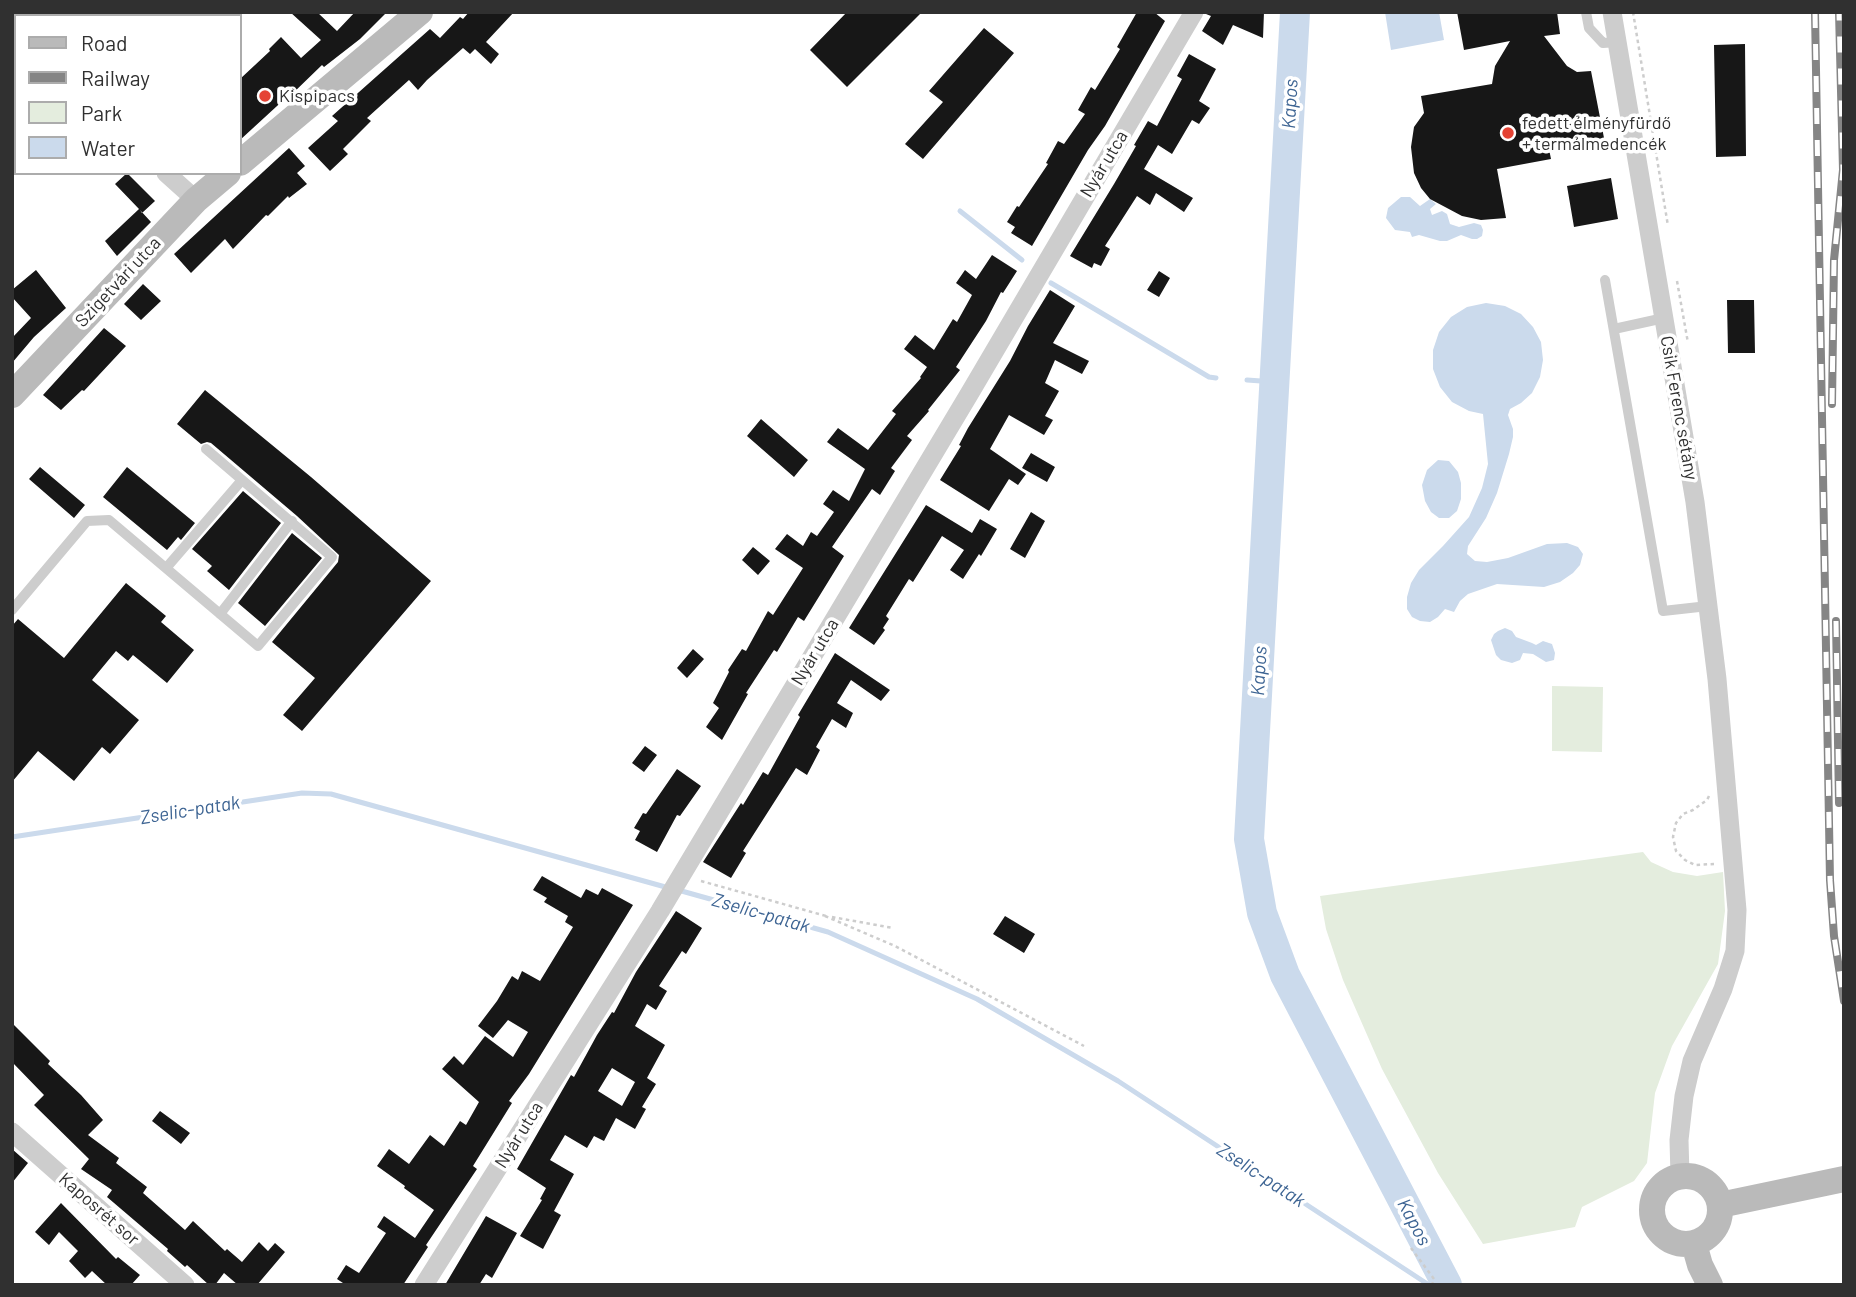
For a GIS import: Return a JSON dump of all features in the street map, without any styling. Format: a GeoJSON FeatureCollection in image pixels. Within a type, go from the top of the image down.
{"type":"FeatureCollection","features":[{"type":"Feature","properties":{"kind":"street"},"geometry":{"type":"LineString","coordinates":[[242,161],[420,12]]}},
{"type":"Feature","properties":{"kind":"street","name":"Nyár utca"},"geometry":{"type":"LineString","coordinates":[[425,1285],[660,911],[1194,12]]}},
{"type":"Feature","properties":{"kind":"street","name":"Csik Ferenc sétány"},"geometry":{"type":"LineString","coordinates":[[1612,12],[1695,502],[1717,679],[1737,910],[1735,951],[1723,989],[1692,1061],[1684,1096],[1679,1140],[1680,1176]]}},
{"type":"Feature","properties":{"kind":"street"},"geometry":{"type":"LineString","coordinates":[[168,175],[196,200]]}},
{"type":"Feature","properties":{"kind":"street","name":"Szigetvári utca"},"geometry":{"type":"LineString","coordinates":[[12,395],[196,200],[226,175]]}},
{"type":"Feature","properties":{"kind":"street","name":"Kaposrét sor"},"geometry":{"type":"LineString","coordinates":[[12,1132],[185,1285]]}},
{"type":"Feature","properties":{"kind":"street"},"geometry":{"type":"LineString","coordinates":[[1701,1247],[1675,1243],[1664,1237],[1652,1218],[1654,1196],[1661,1186],[1670,1180],[1690,1176],[1709,1185],[1716,1193],[1724,1214]]}},
{"type":"Feature","properties":{"kind":"street"},"geometry":{"type":"LineString","coordinates":[[1710,1285],[1700,1265],[1701,1247],[1716,1228],[1720,1217],[1844,1179]]}},
{"type":"Feature","properties":{"kind":"lane"},"geometry":{"type":"LineString","coordinates":[[1586,12],[1589,28],[1603,43],[1616,42]]}},
{"type":"Feature","properties":{"kind":"lane"},"geometry":{"type":"LineString","coordinates":[[1605,280],[1663,611],[1708,606]]}},
{"type":"Feature","properties":{"kind":"lane"},"geometry":{"type":"LineString","coordinates":[[1614,329],[1664,318]]}},
{"type":"Feature","properties":{"kind":"lane"},"geometry":{"type":"LineString","coordinates":[[12,610],[87,521],[109,520],[258,646],[332,557],[206,449]]}},
{"type":"Feature","properties":{"kind":"lane"},"geometry":{"type":"LineString","coordinates":[[167,567],[242,480]]}},
{"type":"Feature","properties":{"kind":"lane"},"geometry":{"type":"LineString","coordinates":[[220,614],[292,521]]}},
{"type":"Feature","properties":{"kind":"path"},"geometry":{"type":"LineString","coordinates":[[1633,12],[1670,237]]}},
{"type":"Feature","properties":{"kind":"path"},"geometry":{"type":"LineString","coordinates":[[1676,273],[1688,341],[1685,349]]}},
{"type":"Feature","properties":{"kind":"path"},"geometry":{"type":"LineString","coordinates":[[1710,792],[1707,800],[1683,814],[1676,823],[1673,837],[1676,851],[1695,865],[1734,860]]}},
{"type":"Feature","properties":{"kind":"path"},"geometry":{"type":"LineString","coordinates":[[677,881],[825,916],[893,928]]}},
{"type":"Feature","properties":{"kind":"path"},"geometry":{"type":"LineString","coordinates":[[825,916],[895,946],[1084,1045]]}},
{"type":"Feature","properties":{"kind":"path"},"geometry":{"type":"LineString","coordinates":[[1701,1247],[1717,1243],[1725,1230],[1724,1214]]}},
{"type":"Feature","properties":{"kind":"path"},"geometry":{"type":"LineString","coordinates":[[1411,1248],[1434,1279],[1432,1285]]}},
{"type":"Feature","properties":{"kind":"green space"},"geometry":{"type":"Polygon","coordinates":[[[1552,686],[1603,687],[1602,752],[1552,751],[1552,686]]]}},
{"type":"Feature","properties":{"kind":"green space"},"geometry":{"type":"Polygon","coordinates":[[[1643,852],[1651,862],[1673,872],[1697,876],[1723,872],[1725,911],[1718,964],[1672,1046],[1655,1093],[1647,1163],[1634,1181],[1582,1207],[1575,1227],[1483,1244],[1438,1173],[1382,1069],[1343,980],[1326,929],[1320,896],[1643,852]]]}},
{"type":"Feature","properties":{"kind":"water"},"geometry":{"type":"Polygon","coordinates":[[[1385,12],[1439,12],[1444,40],[1391,50],[1385,12]]]}},
{"type":"Feature","properties":{"kind":"water"},"geometry":{"type":"Polygon","coordinates":[[[1401,197],[1410,197],[1420,206],[1430,199],[1436,204],[1430,209],[1432,215],[1442,211],[1447,214],[1450,224],[1459,227],[1474,223],[1481,225],[1482,236],[1472,239],[1461,235],[1440,241],[1419,235],[1412,237],[1410,232],[1395,230],[1386,218],[1388,208],[1401,197]]]}},
{"type":"Feature","properties":{"kind":"water"},"geometry":{"type":"Polygon","coordinates":[[[1486,303],[1505,306],[1521,314],[1533,327],[1541,342],[1543,360],[1540,377],[1532,393],[1510,409],[1508,415],[1513,437],[1509,454],[1497,493],[1486,518],[1468,546],[1467,554],[1475,561],[1487,562],[1508,558],[1547,544],[1567,543],[1578,547],[1583,554],[1580,565],[1560,582],[1544,587],[1497,584],[1468,594],[1454,612],[1445,609],[1430,622],[1420,621],[1412,617],[1407,609],[1411,583],[1419,570],[1469,517],[1482,488],[1488,464],[1483,414],[1469,411],[1452,402],[1440,387],[1433,369],[1433,350],[1439,332],[1451,317],[1467,307],[1486,303]]]}},
{"type":"Feature","properties":{"kind":"water"},"geometry":{"type":"Polygon","coordinates":[[[1438,460],[1449,461],[1458,472],[1461,483],[1461,499],[1457,511],[1449,518],[1439,518],[1431,512],[1425,501],[1422,485],[1427,470],[1438,460]]]}},
{"type":"Feature","properties":{"kind":"water"},"geometry":{"type":"Polygon","coordinates":[[[1505,628],[1512,631],[1516,637],[1536,645],[1543,641],[1552,644],[1554,660],[1546,662],[1533,654],[1523,653],[1520,660],[1512,663],[1501,660],[1496,655],[1491,640],[1494,634],[1505,628]]]}},
{"type":"Feature","properties":{"kind":"building"},"geometry":{"type":"Polygon","coordinates":[[[290,12],[317,12],[337,31],[355,12],[387,12],[360,39],[324,67],[322,65],[242,138],[242,77],[281,37],[301,58],[321,40],[290,12]]]}},
{"type":"Feature","properties":{"kind":"building"},"geometry":{"type":"Polygon","coordinates":[[[469,12],[514,12],[486,42],[499,54],[491,64],[475,49],[470,54],[463,48],[418,90],[409,80],[367,118],[371,121],[343,149],[348,154],[330,171],[308,148],[338,121],[332,116],[430,29],[440,38],[460,17],[463,19],[469,12]]]}},
{"type":"Feature","properties":{"kind":"building"},"geometry":{"type":"Polygon","coordinates":[[[847,12],[922,12],[847,87],[810,50],[847,12]]]}},
{"type":"Feature","properties":{"kind":"building"},"geometry":{"type":"Polygon","coordinates":[[[1137,12],[1154,12],[1165,21],[1032,246],[1011,233],[1015,227],[1007,222],[1048,164],[1046,163],[1058,141],[1064,144],[1085,114],[1078,110],[1091,87],[1095,90],[1120,49],[1117,47],[1137,12]]]}},
{"type":"Feature","properties":{"kind":"building"},"geometry":{"type":"Polygon","coordinates":[[[1206,12],[1264,12],[1263,38],[1233,25],[1223,45],[1202,31],[1211,16],[1206,12]]]}},
{"type":"Feature","properties":{"kind":"building","name":"fedett élményfürdő + termálmedencék"},"geometry":{"type":"Polygon","coordinates":[[[1457,12],[1557,12],[1560,34],[1544,36],[1567,66],[1577,72],[1591,71],[1604,138],[1549,149],[1551,159],[1497,169],[1506,218],[1481,220],[1462,216],[1430,199],[1414,173],[1411,147],[1414,127],[1424,113],[1421,96],[1492,84],[1495,66],[1510,41],[1464,50],[1457,12]]]}},
{"type":"Feature","properties":{"kind":"building"},"geometry":{"type":"Polygon","coordinates":[[[984,28],[1014,53],[923,159],[905,144],[943,102],[929,91],[984,28]]]}},
{"type":"Feature","properties":{"kind":"building"},"geometry":{"type":"Polygon","coordinates":[[[1745,44],[1746,156],[1716,157],[1714,45],[1745,44]]]}},
{"type":"Feature","properties":{"kind":"building"},"geometry":{"type":"Polygon","coordinates":[[[1189,54],[1216,69],[1199,101],[1210,108],[1199,124],[1192,120],[1172,154],[1158,145],[1144,169],[1193,198],[1184,212],[1156,193],[1150,205],[1137,196],[1105,246],[1110,249],[1101,266],[1094,263],[1092,268],[1070,256],[1136,146],[1134,145],[1148,121],[1157,126],[1182,79],[1177,76],[1189,54]]]}},
{"type":"Feature","properties":{"kind":"building"},"geometry":{"type":"Polygon","coordinates":[[[289,148],[305,166],[297,173],[307,184],[266,215],[233,249],[225,239],[191,273],[174,254],[289,148]]]}},
{"type":"Feature","properties":{"kind":"building"},"geometry":{"type":"Polygon","coordinates":[[[125,175],[129,175],[155,201],[142,213],[151,222],[117,256],[105,241],[139,209],[115,184],[125,175]]]}},
{"type":"Feature","properties":{"kind":"building"},"geometry":{"type":"Polygon","coordinates":[[[1611,178],[1618,219],[1574,227],[1567,186],[1611,178]]]}},
{"type":"Feature","properties":{"kind":"building"},"geometry":{"type":"Polygon","coordinates":[[[992,255],[1017,271],[1003,293],[1001,292],[956,367],[960,370],[907,436],[912,440],[891,468],[895,471],[880,495],[872,489],[832,547],[844,556],[804,621],[798,617],[777,652],[774,650],[746,693],[748,694],[722,740],[706,727],[719,708],[713,703],[728,670],[742,649],[746,651],[768,611],[773,615],[803,568],[775,549],[787,534],[803,546],[811,532],[817,536],[834,512],[823,504],[833,490],[849,501],[865,469],[827,442],[838,428],[868,450],[896,414],[892,411],[921,378],[927,367],[904,349],[915,335],[934,350],[953,319],[957,322],[972,295],[956,283],[965,270],[976,279],[992,255]]]}},
{"type":"Feature","properties":{"kind":"building"},"geometry":{"type":"Polygon","coordinates":[[[36,270],[66,308],[34,337],[12,363],[12,338],[31,318],[12,297],[12,290],[36,270]]]}},
{"type":"Feature","properties":{"kind":"building"},"geometry":{"type":"Polygon","coordinates":[[[1159,271],[1170,278],[1159,297],[1147,290],[1159,271]]]}},
{"type":"Feature","properties":{"kind":"building"},"geometry":{"type":"Polygon","coordinates":[[[143,284],[161,301],[141,320],[124,304],[143,284]]]}},
{"type":"Feature","properties":{"kind":"building"},"geometry":{"type":"Polygon","coordinates":[[[1050,290],[1075,306],[1053,343],[1089,361],[1082,374],[1055,360],[1045,383],[1059,391],[1045,416],[1053,420],[1044,435],[1009,415],[990,449],[1026,474],[1018,485],[1009,479],[989,511],[940,480],[1050,290]]]}},
{"type":"Feature","properties":{"kind":"building"},"geometry":{"type":"Polygon","coordinates":[[[1727,300],[1754,300],[1755,353],[1728,353],[1727,300]]]}},
{"type":"Feature","properties":{"kind":"building"},"geometry":{"type":"Polygon","coordinates":[[[104,328],[126,346],[84,391],[61,410],[43,395],[104,328]]]}},
{"type":"Feature","properties":{"kind":"building"},"geometry":{"type":"Polygon","coordinates":[[[205,390],[431,581],[302,731],[283,715],[315,678],[272,642],[338,562],[339,555],[211,443],[201,444],[177,424],[205,390]]]}},
{"type":"Feature","properties":{"kind":"building"},"geometry":{"type":"Polygon","coordinates":[[[761,419],[808,460],[794,477],[747,436],[761,419]]]}},
{"type":"Feature","properties":{"kind":"building"},"geometry":{"type":"Polygon","coordinates":[[[1031,453],[1055,467],[1047,482],[1022,468],[1031,453]]]}},
{"type":"Feature","properties":{"kind":"building"},"geometry":{"type":"Polygon","coordinates":[[[40,467],[85,505],[74,518],[29,479],[40,467]]]}},
{"type":"Feature","properties":{"kind":"building"},"geometry":{"type":"Polygon","coordinates":[[[127,467],[195,523],[181,540],[178,537],[167,550],[103,497],[127,467]]]}},
{"type":"Feature","properties":{"kind":"building"},"geometry":{"type":"Polygon","coordinates":[[[243,491],[281,523],[229,590],[207,571],[212,566],[192,549],[243,491]]]}},
{"type":"Feature","properties":{"kind":"building"},"geometry":{"type":"Polygon","coordinates":[[[926,505],[972,533],[980,519],[997,529],[963,579],[950,570],[964,550],[942,536],[913,582],[909,579],[886,616],[889,619],[883,628],[885,630],[874,645],[849,628],[926,505]]]}},
{"type":"Feature","properties":{"kind":"building"},"geometry":{"type":"Polygon","coordinates":[[[1031,512],[1045,521],[1025,558],[1010,549],[1031,512]]]}},
{"type":"Feature","properties":{"kind":"building"},"geometry":{"type":"Polygon","coordinates":[[[292,533],[322,558],[265,626],[238,603],[292,533]]]}},
{"type":"Feature","properties":{"kind":"building"},"geometry":{"type":"Polygon","coordinates":[[[753,547],[770,561],[758,575],[742,560],[753,547]]]}},
{"type":"Feature","properties":{"kind":"building"},"geometry":{"type":"Polygon","coordinates":[[[126,583],[166,616],[161,622],[194,650],[167,683],[133,655],[128,661],[116,651],[92,680],[139,720],[110,754],[102,747],[74,781],[38,751],[12,782],[12,626],[18,619],[64,658],[126,583]]]}},
{"type":"Feature","properties":{"kind":"building"},"geometry":{"type":"Polygon","coordinates":[[[693,649],[704,659],[687,678],[677,668],[693,649]]]}},
{"type":"Feature","properties":{"kind":"building"},"geometry":{"type":"Polygon","coordinates":[[[835,653],[890,690],[881,701],[851,680],[837,703],[853,713],[846,728],[832,719],[816,747],[820,750],[807,775],[796,768],[743,851],[746,853],[731,878],[703,862],[763,772],[768,775],[800,717],[798,715],[835,653]]]}},
{"type":"Feature","properties":{"kind":"building"},"geometry":{"type":"Polygon","coordinates":[[[645,746],[657,755],[644,772],[632,763],[645,746]]]}},
{"type":"Feature","properties":{"kind":"building"},"geometry":{"type":"Polygon","coordinates":[[[677,769],[701,786],[680,816],[677,815],[657,852],[635,840],[640,831],[634,828],[677,769]]]}},
{"type":"Feature","properties":{"kind":"building"},"geometry":{"type":"Polygon","coordinates":[[[542,876],[581,898],[586,889],[598,895],[602,888],[633,905],[529,1074],[509,1101],[512,1103],[473,1166],[477,1169],[426,1245],[428,1247],[403,1285],[346,1285],[337,1279],[346,1265],[359,1273],[386,1233],[377,1227],[384,1216],[415,1238],[434,1210],[377,1166],[389,1149],[409,1164],[430,1135],[444,1146],[460,1121],[466,1125],[479,1102],[442,1069],[454,1056],[463,1065],[485,1036],[513,1057],[528,1032],[508,1020],[493,1038],[478,1026],[512,976],[518,980],[522,971],[540,981],[573,927],[565,922],[568,916],[544,902],[547,898],[533,890],[542,876]]]}},
{"type":"Feature","properties":{"kind":"building"},"geometry":{"type":"Polygon","coordinates":[[[676,911],[702,928],[686,954],[682,951],[659,986],[667,991],[656,1010],[647,1004],[635,1026],[665,1045],[647,1078],[656,1084],[642,1107],[646,1109],[635,1129],[616,1118],[604,1141],[594,1136],[587,1148],[565,1135],[550,1160],[574,1174],[554,1211],[561,1215],[543,1249],[520,1236],[542,1200],[540,1199],[546,1188],[517,1169],[571,1075],[574,1077],[636,972],[676,911]],[[612,1068],[598,1091],[622,1106],[635,1082],[612,1068]]]}},
{"type":"Feature","properties":{"kind":"building"},"geometry":{"type":"Polygon","coordinates":[[[1005,916],[1035,934],[1024,953],[993,934],[1005,916]]]}},
{"type":"Feature","properties":{"kind":"building"},"geometry":{"type":"Polygon","coordinates":[[[12,1023],[103,1120],[88,1135],[119,1158],[116,1163],[147,1187],[143,1193],[185,1230],[193,1221],[225,1251],[227,1249],[242,1262],[259,1242],[268,1251],[275,1243],[285,1252],[257,1285],[238,1285],[224,1273],[215,1285],[209,1285],[107,1197],[112,1190],[81,1169],[89,1159],[34,1105],[44,1095],[12,1062],[12,1023]]]}},
{"type":"Feature","properties":{"kind":"building"},"geometry":{"type":"Polygon","coordinates":[[[160,1111],[190,1133],[181,1144],[152,1121],[160,1111]]]}},
{"type":"Feature","properties":{"kind":"building"},"geometry":{"type":"Polygon","coordinates":[[[12,1149],[28,1163],[12,1183],[12,1149]]]}},
{"type":"Feature","properties":{"kind":"building"},"geometry":{"type":"Polygon","coordinates":[[[61,1203],[116,1259],[118,1257],[140,1275],[131,1285],[107,1285],[92,1271],[85,1278],[69,1261],[78,1251],[59,1232],[49,1245],[35,1232],[61,1203]]]}},
{"type":"Feature","properties":{"kind":"building"},"geometry":{"type":"Polygon","coordinates":[[[486,1216],[517,1233],[492,1278],[486,1274],[479,1285],[445,1285],[486,1216]]]}},
{"type":"Feature","properties":{"kind":"waterway","name":"Kapos"},"geometry":{"type":"LineString","coordinates":[[1295,12],[1249,839],[1262,913],[1285,975],[1447,1285]]}},
{"type":"Feature","properties":{"kind":"waterway"},"geometry":{"type":"LineString","coordinates":[[960,211],[1022,260]]}},
{"type":"Feature","properties":{"kind":"waterway"},"geometry":{"type":"LineString","coordinates":[[1051,283],[1209,377],[1216,378]]}},
{"type":"Feature","properties":{"kind":"waterway"},"geometry":{"type":"LineString","coordinates":[[1247,380],[1275,382]]}},
{"type":"Feature","properties":{"kind":"waterway","name":"Zselic-patak"},"geometry":{"type":"LineString","coordinates":[[12,837],[302,793],[331,794],[669,888]]}},
{"type":"Feature","properties":{"kind":"waterway","name":"Zselic-patak"},"geometry":{"type":"LineString","coordinates":[[678,890],[828,932],[977,999],[1118,1081],[1429,1285]]}},
{"type":"Feature","properties":{"kind":"railway"},"geometry":{"type":"LineString","coordinates":[[1815,12],[1830,880],[1834,936],[1844,1001]]}},
{"type":"Feature","properties":{"kind":"railway"},"geometry":{"type":"LineString","coordinates":[[1832,404],[1834,260],[1843,170],[1839,12]]}},
{"type":"Feature","properties":{"kind":"railway"},"geometry":{"type":"LineString","coordinates":[[1836,621],[1839,803]]}},
{"type":"Feature","properties":{"kind":"place","name":"Kispipacs"},"geometry":{"type":"Point","coordinates":[265,96]}},
{"type":"Feature","properties":{"kind":"place","name":"fedett élményfürdő + termálmedencék"},"geometry":{"type":"Point","coordinates":[1508,133]}}]}
